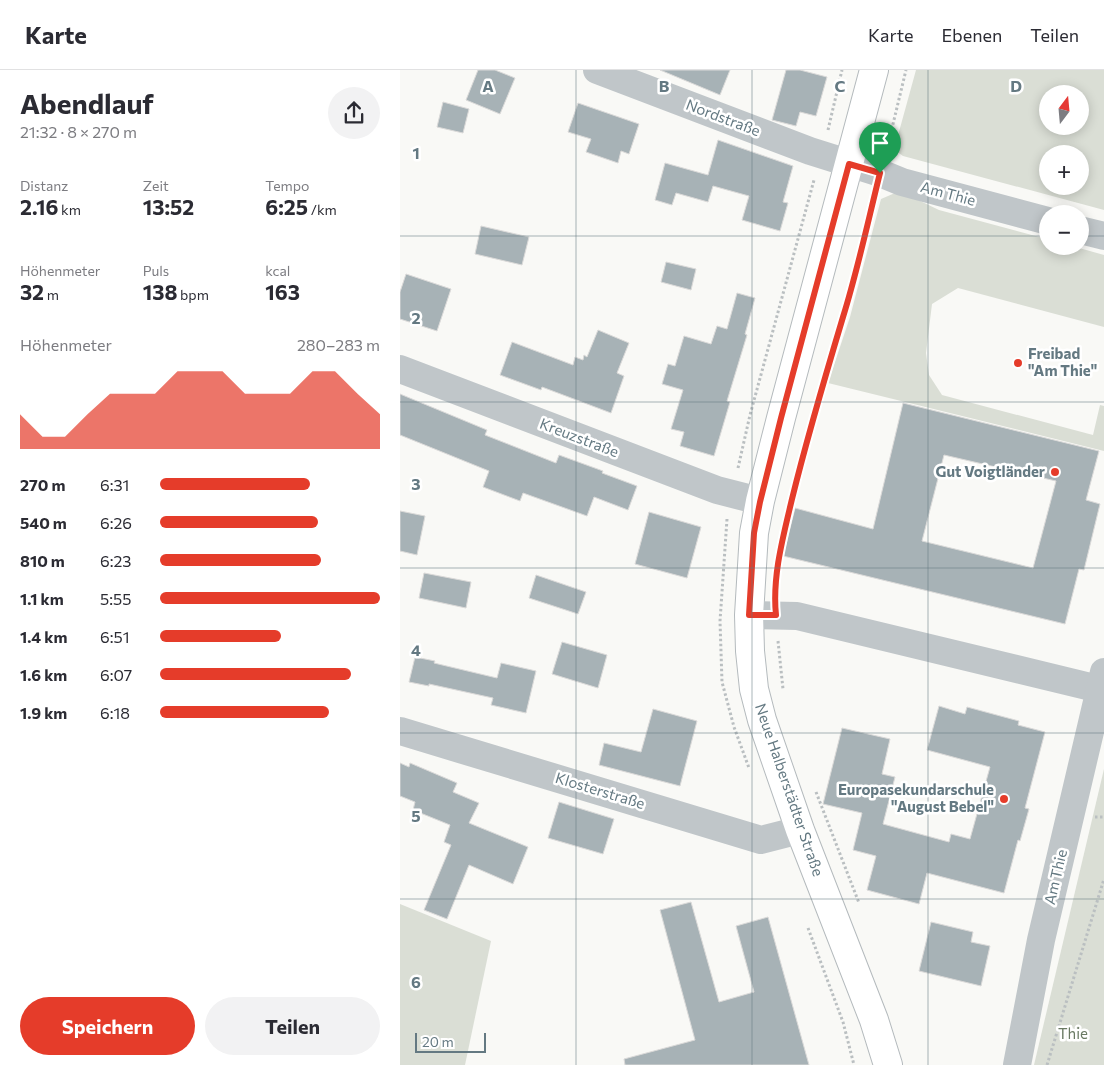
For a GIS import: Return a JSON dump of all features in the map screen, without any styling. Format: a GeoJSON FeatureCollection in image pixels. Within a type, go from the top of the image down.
{"type":"FeatureCollection","features":[{"type":"Feature","properties":{"kind":"main road","name":"Neue Halberstädter Straße"},"geometry":{"type":"LineString","coordinates":[[874,70],[760,502],[754,533],[749,615],[750,651],[755,692],[770,744],[800,830],[854,966],[888,1065]]}},
{"type":"Feature","properties":{"kind":"street","name":"Nordstraße"},"geometry":{"type":"LineString","coordinates":[[597,70],[849,164]]}},
{"type":"Feature","properties":{"kind":"street","name":"Am Thie"},"geometry":{"type":"LineString","coordinates":[[849,164],[902,182],[1039,219]]}},
{"type":"Feature","properties":{"kind":"street"},"geometry":{"type":"LineString","coordinates":[[1089,232],[1104,236]]}},
{"type":"Feature","properties":{"kind":"street","name":"Kreuzstraße"},"geometry":{"type":"LineString","coordinates":[[400,369],[717,490],[760,502]]}},
{"type":"Feature","properties":{"kind":"street","name":"Am Thie"},"geometry":{"type":"LineString","coordinates":[[749,615],[797,616],[1102,681],[1041,940],[1017,1065]]}},
{"type":"Feature","properties":{"kind":"street","name":"Klosterstraße"},"geometry":{"type":"LineString","coordinates":[[400,731],[761,840],[800,830]]}},
{"type":"Feature","properties":{"kind":"path"},"geometry":{"type":"LineString","coordinates":[[780,556],[800,469],[844,314],[906,70]]}},
{"type":"Feature","properties":{"kind":"path"},"geometry":{"type":"LineString","coordinates":[[776,615],[783,693]]}},
{"type":"Feature","properties":{"kind":"path"},"geometry":{"type":"LineString","coordinates":[[814,785],[860,906]]}},
{"type":"Feature","properties":{"kind":"path"},"geometry":{"type":"LineString","coordinates":[[1047,1065],[1104,879]]}},
{"type":"Feature","properties":{"kind":"green space"},"geometry":{"type":"Polygon","coordinates":[[[916,70],[1104,70],[1104,210],[1048,195],[1089,195],[1089,145],[1039,145],[1039,193],[903,156],[896,151],[897,139],[916,70]]]}},
{"type":"Feature","properties":{"kind":"green space"},"geometry":{"type":"Polygon","coordinates":[[[895,193],[914,198],[939,210],[1039,237],[1039,255],[1089,255],[1089,251],[1104,255],[1104,327],[958,288],[932,304],[926,353],[929,375],[942,395],[1093,435],[1100,405],[1104,406],[1104,451],[828,383],[850,317],[881,199],[895,193]]]}},
{"type":"Feature","properties":{"kind":"green space","name":"Thie"},"geometry":{"type":"Polygon","coordinates":[[[1104,769],[1104,1065],[1034,1065],[1104,769]]]}},
{"type":"Feature","properties":{"kind":"green space"},"geometry":{"type":"Polygon","coordinates":[[[400,904],[491,941],[465,1065],[400,1065],[400,904]]]}},
{"type":"Feature","properties":{"kind":"building"},"geometry":{"type":"Polygon","coordinates":[[[478,70],[495,70],[515,78],[500,114],[466,100],[478,70]]]}},
{"type":"Feature","properties":{"kind":"building"},"geometry":{"type":"Polygon","coordinates":[[[660,70],[730,70],[720,95],[660,70]]]}},
{"type":"Feature","properties":{"kind":"building"},"geometry":{"type":"Polygon","coordinates":[[[786,70],[800,70],[827,77],[816,116],[800,112],[796,126],[772,120],[786,70]]]}},
{"type":"Feature","properties":{"kind":"building"},"geometry":{"type":"Polygon","coordinates":[[[443,102],[469,109],[463,133],[437,127],[443,102]]]}},
{"type":"Feature","properties":{"kind":"building"},"geometry":{"type":"Polygon","coordinates":[[[578,103],[639,124],[629,154],[621,151],[618,163],[586,152],[591,139],[568,132],[578,103]]]}},
{"type":"Feature","properties":{"kind":"building"},"geometry":{"type":"Polygon","coordinates":[[[718,140],[793,166],[783,202],[788,203],[780,231],[742,220],[749,196],[713,186],[708,202],[676,193],[672,205],[655,200],[665,163],[708,175],[718,140]]]}},
{"type":"Feature","properties":{"kind":"building"},"geometry":{"type":"Polygon","coordinates":[[[481,226],[529,237],[522,265],[475,254],[481,226]]]}},
{"type":"Feature","properties":{"kind":"building"},"geometry":{"type":"Polygon","coordinates":[[[666,262],[696,269],[691,290],[661,282],[666,262]]]}},
{"type":"Feature","properties":{"kind":"building"},"geometry":{"type":"Polygon","coordinates":[[[406,274],[451,289],[437,331],[400,319],[400,292],[406,274]]]}},
{"type":"Feature","properties":{"kind":"building"},"geometry":{"type":"Polygon","coordinates":[[[737,293],[755,298],[745,334],[747,335],[727,401],[730,402],[714,456],[680,446],[684,432],[671,429],[683,390],[662,384],[668,364],[675,366],[684,336],[711,344],[717,326],[727,329],[737,293]]]}},
{"type":"Feature","properties":{"kind":"building"},"geometry":{"type":"Polygon","coordinates":[[[598,330],[629,343],[617,373],[624,376],[611,413],[542,387],[541,390],[500,375],[512,342],[573,365],[575,357],[583,360],[584,355],[587,357],[598,330]]]}},
{"type":"Feature","properties":{"kind":"building"},"geometry":{"type":"Polygon","coordinates":[[[400,394],[487,430],[485,435],[556,463],[559,455],[637,486],[628,510],[594,497],[587,516],[523,493],[520,501],[483,487],[489,471],[400,435],[400,394]]]}},
{"type":"Feature","properties":{"kind":"building"},"geometry":{"type":"Polygon","coordinates":[[[903,403],[1099,451],[1086,500],[1100,504],[1084,570],[1079,569],[1065,624],[783,556],[795,508],[873,529],[903,403]],[[944,455],[922,541],[1033,568],[1056,481],[944,455]]]}},
{"type":"Feature","properties":{"kind":"building"},"geometry":{"type":"Polygon","coordinates":[[[400,511],[425,516],[417,555],[400,551],[400,511]]]}},
{"type":"Feature","properties":{"kind":"building"},"geometry":{"type":"Polygon","coordinates":[[[649,512],[701,527],[687,578],[635,564],[649,512]]]}},
{"type":"Feature","properties":{"kind":"building"},"geometry":{"type":"Polygon","coordinates":[[[424,573],[471,582],[466,608],[419,598],[424,573]]]}},
{"type":"Feature","properties":{"kind":"building"},"geometry":{"type":"Polygon","coordinates":[[[536,575],[586,592],[578,614],[529,598],[536,575]]]}},
{"type":"Feature","properties":{"kind":"building"},"geometry":{"type":"Polygon","coordinates":[[[562,642],[607,655],[598,688],[552,674],[562,642]]]}},
{"type":"Feature","properties":{"kind":"building"},"geometry":{"type":"Polygon","coordinates":[[[415,657],[497,678],[501,663],[536,671],[526,713],[491,705],[493,698],[429,684],[429,686],[409,682],[415,657]]]}},
{"type":"Feature","properties":{"kind":"building"},"geometry":{"type":"Polygon","coordinates":[[[939,706],[965,714],[967,707],[1019,721],[1018,725],[1045,732],[1025,808],[1029,809],[1020,841],[1018,840],[1004,893],[927,873],[919,904],[867,890],[876,856],[853,850],[862,813],[823,804],[842,728],[890,739],[882,774],[895,777],[883,824],[949,842],[951,834],[970,839],[990,767],[927,750],[939,706]]]}},
{"type":"Feature","properties":{"kind":"building"},"geometry":{"type":"Polygon","coordinates":[[[653,709],[697,721],[680,786],[599,765],[604,743],[641,752],[653,709]]]}},
{"type":"Feature","properties":{"kind":"building"},"geometry":{"type":"Polygon","coordinates":[[[400,763],[409,767],[410,763],[457,783],[453,792],[479,803],[469,823],[528,847],[513,884],[469,865],[447,919],[424,910],[451,845],[444,842],[450,825],[413,810],[415,802],[400,796],[400,763]]]}},
{"type":"Feature","properties":{"kind":"building"},"geometry":{"type":"Polygon","coordinates":[[[559,802],[614,819],[603,854],[548,838],[559,802]]]}},
{"type":"Feature","properties":{"kind":"building"},"geometry":{"type":"Polygon","coordinates":[[[691,902],[719,1002],[754,992],[736,926],[768,917],[809,1065],[625,1065],[624,1059],[695,1040],[660,910],[691,902]]]}},
{"type":"Feature","properties":{"kind":"building"},"geometry":{"type":"Polygon","coordinates":[[[931,922],[973,932],[971,942],[990,946],[981,986],[919,971],[931,922]]]}},
{"type":"Feature","properties":{"kind":"place","name":"Freibad \"Am Thie\""},"geometry":{"type":"Point","coordinates":[1018,363]}},
{"type":"Feature","properties":{"kind":"place","name":"Gut Voigtländer"},"geometry":{"type":"Point","coordinates":[1055,472]}},
{"type":"Feature","properties":{"kind":"place","name":"Europasekundarschule \"August Bebel\""},"geometry":{"type":"Point","coordinates":[1004,799]}},
{"type":"Feature","properties":{"kind":"route"},"geometry":{"type":"LineString","coordinates":[[849,164],[880,173],[784,534],[774,594],[776,615],[749,615],[754,533],[760,502],[849,164]]}}]}
